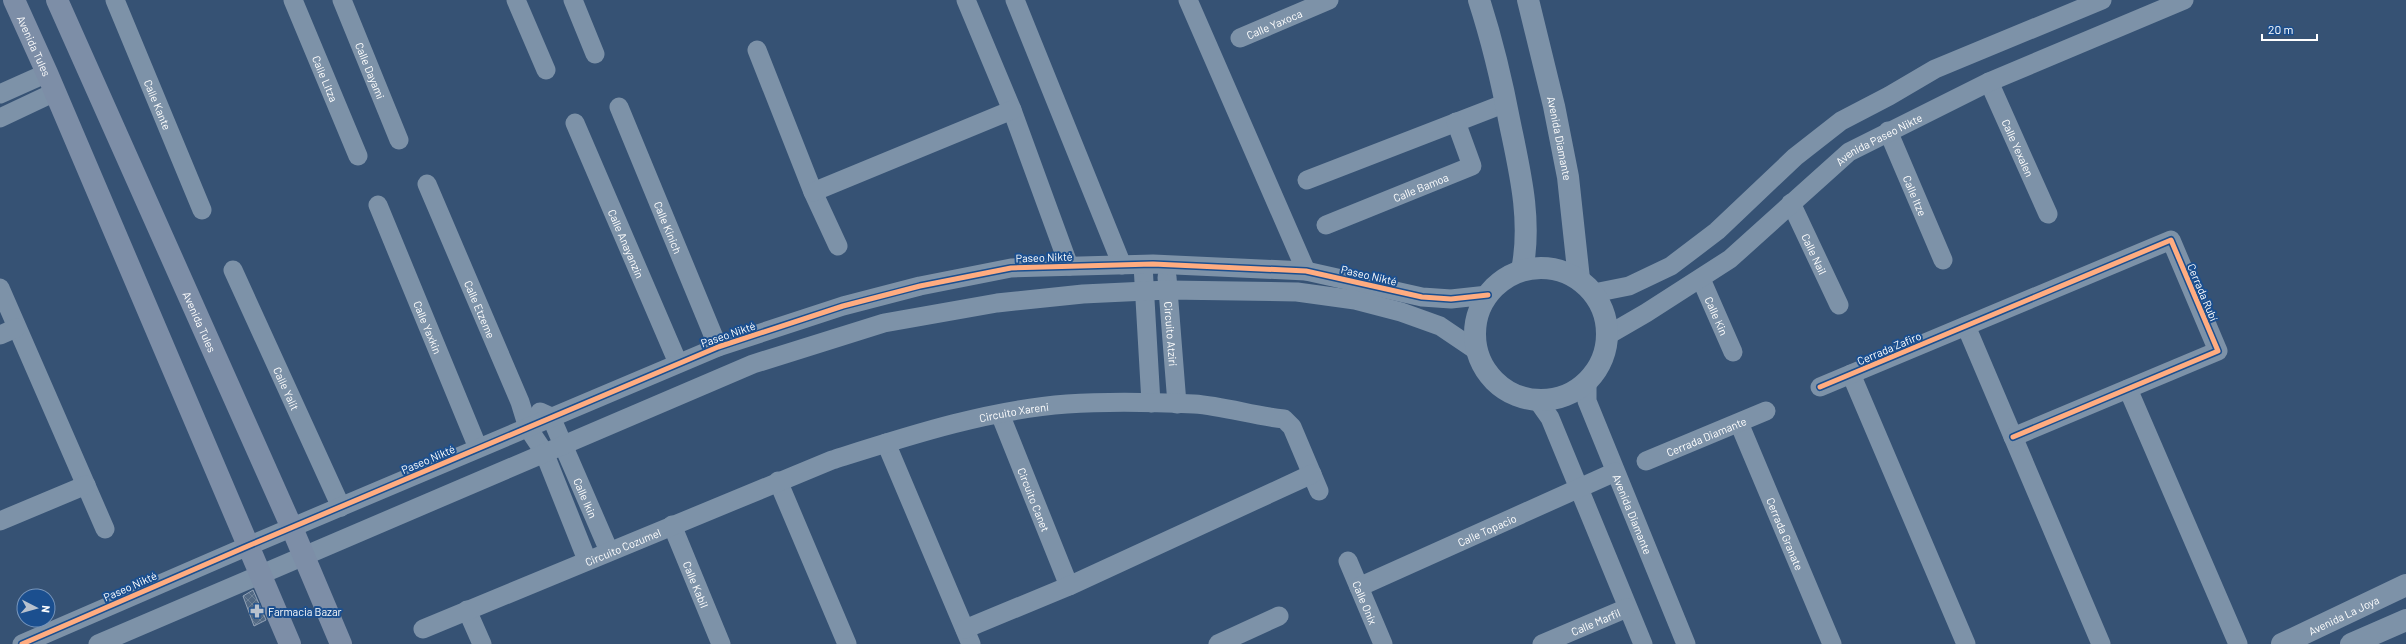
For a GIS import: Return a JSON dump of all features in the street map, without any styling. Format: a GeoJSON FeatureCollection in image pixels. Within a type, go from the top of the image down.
{"type":"FeatureCollection","features":[{"type":"Feature","properties":{"kind":"main road","name":"Avenida Tules"},"geometry":{"type":"LineString","coordinates":[[14,0],[47,73],[290,644]]}},
{"type":"Feature","properties":{"kind":"main road","name":"Avenida Tules"},"geometry":{"type":"LineString","coordinates":[[57,0],[292,528],[341,644]]}},
{"type":"Feature","properties":{"kind":"street","name":"Calle Kante"},"geometry":{"type":"LineString","coordinates":[[115,0],[202,210]]}},
{"type":"Feature","properties":{"kind":"street","name":"Calle Litza"},"geometry":{"type":"LineString","coordinates":[[293,0],[358,156]]}},
{"type":"Feature","properties":{"kind":"street","name":"Calle Dayami"},"geometry":{"type":"LineString","coordinates":[[342,0],[399,140]]}},
{"type":"Feature","properties":{"kind":"street"},"geometry":{"type":"LineString","coordinates":[[516,0],[546,70]]}},
{"type":"Feature","properties":{"kind":"street"},"geometry":{"type":"LineString","coordinates":[[572,0],[595,54]]}},
{"type":"Feature","properties":{"kind":"street"},"geometry":{"type":"LineString","coordinates":[[966,0],[1012,110],[1069,266]]}},
{"type":"Feature","properties":{"kind":"street"},"geometry":{"type":"LineString","coordinates":[[1014,0],[1122,265]]}},
{"type":"Feature","properties":{"kind":"street"},"geometry":{"type":"LineString","coordinates":[[1188,0],[1306,271]]}},
{"type":"Feature","properties":{"kind":"street","name":"Calle Yaxoca"},"geometry":{"type":"LineString","coordinates":[[1240,38],[1330,0]]}},
{"type":"Feature","properties":{"kind":"street"},"geometry":{"type":"LineString","coordinates":[[1479,0],[1506,103],[1526,210],[1526,248],[1522,270]]}},
{"type":"Feature","properties":{"kind":"street","name":"Avenida Diamante"},"geometry":{"type":"LineString","coordinates":[[1528,0],[1554,106],[1587,286]]}},
{"type":"Feature","properties":{"kind":"street"},"geometry":{"type":"LineString","coordinates":[[1587,286],[1629,286],[1671,266],[1717,231],[1795,157],[1841,121],[1889,96],[1935,69],[2102,0]]}},
{"type":"Feature","properties":{"kind":"street","name":"Avenida Paseo Nikte"},"geometry":{"type":"LineString","coordinates":[[1608,334],[1701,279],[1730,259],[1849,152],[1888,131],[1989,82],[2184,0]]}},
{"type":"Feature","properties":{"kind":"street"},"geometry":{"type":"LineString","coordinates":[[757,50],[813,192],[838,246]]}},
{"type":"Feature","properties":{"kind":"street"},"geometry":{"type":"LineString","coordinates":[[0,94],[47,73]]}},
{"type":"Feature","properties":{"kind":"street","name":"Calle Yexalen"},"geometry":{"type":"LineString","coordinates":[[1989,82],[2048,214]]}},
{"type":"Feature","properties":{"kind":"street"},"geometry":{"type":"LineString","coordinates":[[0,118],[55,92]]}},
{"type":"Feature","properties":{"kind":"street"},"geometry":{"type":"LineString","coordinates":[[1307,180],[1506,103]]}},
{"type":"Feature","properties":{"kind":"street","name":"Calle Kinich"},"geometry":{"type":"LineString","coordinates":[[619,108],[718,347]]}},
{"type":"Feature","properties":{"kind":"street"},"geometry":{"type":"LineString","coordinates":[[813,192],[1012,110]]}},
{"type":"Feature","properties":{"kind":"street","name":"Calle Bamoa"},"geometry":{"type":"LineString","coordinates":[[1326,225],[1472,166],[1456,122]]}},
{"type":"Feature","properties":{"kind":"street","name":"Calle Anayanzin"},"geometry":{"type":"LineString","coordinates":[[575,123],[678,363]]}},
{"type":"Feature","properties":{"kind":"street","name":"Calle Itze"},"geometry":{"type":"LineString","coordinates":[[1888,131],[1943,260]]}},
{"type":"Feature","properties":{"kind":"street","name":"Calle Etzeme"},"geometry":{"type":"LineString","coordinates":[[427,184],[520,402]]}},
{"type":"Feature","properties":{"kind":"street","name":"Calle Nail"},"geometry":{"type":"LineString","coordinates":[[1791,203],[1839,305]]}},
{"type":"Feature","properties":{"kind":"street","name":"Calle Yaxkin"},"geometry":{"type":"LineString","coordinates":[[378,205],[478,448]]}},
{"type":"Feature","properties":{"kind":"street","name":"Cerrada Rubí"},"geometry":{"type":"LineString","coordinates":[[1966,326],[2171,240],[2218,351],[2013,437]]}},
{"type":"Feature","properties":{"kind":"street"},"geometry":{"type":"LineString","coordinates":[[1143,264],[1151,403]]}},
{"type":"Feature","properties":{"kind":"street","name":"Paseo Nikté"},"geometry":{"type":"LineString","coordinates":[[22,644],[248,546],[718,347],[843,306],[920,286],[1011,268],[1143,264],[1306,271],[1422,297],[1451,299],[1488,295]]}},
{"type":"Feature","properties":{"kind":"street","name":"Circuito Atziri"},"geometry":{"type":"LineString","coordinates":[[1166,265],[1177,404]]}},
{"type":"Feature","properties":{"kind":"street"},"geometry":{"type":"LineString","coordinates":[[1542,268],[1562,271],[1587,286],[1604,313],[1608,334],[1605,352],[1598,369],[1587,383],[1572,393],[1556,400],[1538,401],[1518,397],[1499,386],[1485,370],[1477,351],[1475,332],[1478,319],[1488,295],[1501,282],[1522,270],[1542,268]]}},
{"type":"Feature","properties":{"kind":"street","name":"Calle Yalit"},"geometry":{"type":"LineString","coordinates":[[232,270],[341,507]]}},
{"type":"Feature","properties":{"kind":"street","name":"Calle Kin"},"geometry":{"type":"LineString","coordinates":[[1701,279],[1733,352]]}},
{"type":"Feature","properties":{"kind":"street"},"geometry":{"type":"LineString","coordinates":[[0,288],[8,331],[86,485],[105,529]]}},
{"type":"Feature","properties":{"kind":"street"},"geometry":{"type":"LineString","coordinates":[[98,644],[563,443],[753,364],[884,323],[997,302],[1083,294],[1168,290],[1297,292],[1355,300],[1401,312],[1440,326],[1477,351]]}},
{"type":"Feature","properties":{"kind":"street"},"geometry":{"type":"LineString","coordinates":[[1966,326],[2101,644]]}},
{"type":"Feature","properties":{"kind":"street","name":"Cerrada Zafiro"},"geometry":{"type":"LineString","coordinates":[[1820,387],[1966,326]]}},
{"type":"Feature","properties":{"kind":"street","name":"Cerrada Zafiro"},"geometry":{"type":"LineString","coordinates":[[1852,374],[1966,644]]}},
{"type":"Feature","properties":{"kind":"street","name":"Avenida Diamante"},"geometry":{"type":"LineString","coordinates":[[1587,383],[1587,401],[1686,644]]}},
{"type":"Feature","properties":{"kind":"street"},"geometry":{"type":"LineString","coordinates":[[2128,389],[2238,644]]}},
{"type":"Feature","properties":{"kind":"street"},"geometry":{"type":"LineString","coordinates":[[1538,401],[1550,418],[1643,644]]}},
{"type":"Feature","properties":{"kind":"street"},"geometry":{"type":"LineString","coordinates":[[520,402],[551,417]]}},
{"type":"Feature","properties":{"kind":"street"},"geometry":{"type":"LineString","coordinates":[[520,402],[528,428]]}},
{"type":"Feature","properties":{"kind":"street","name":"Circuito Xareni"},"geometry":{"type":"LineString","coordinates":[[1151,403],[1196,404],[1284,419],[1292,427],[1316,483],[1068,586],[968,637],[886,443],[1000,414],[1067,404],[1151,403]]}},
{"type":"Feature","properties":{"kind":"street","name":"Cerrada Diamante"},"geometry":{"type":"LineString","coordinates":[[1646,460],[1739,423],[1766,410]]}},
{"type":"Feature","properties":{"kind":"street","name":"Circuito Canet"},"geometry":{"type":"LineString","coordinates":[[1000,414],[1068,586]]}},
{"type":"Feature","properties":{"kind":"street","name":"Calle Ikin"},"geometry":{"type":"LineString","coordinates":[[551,417],[610,551]]}},
{"type":"Feature","properties":{"kind":"street","name":"Cerrada Granate"},"geometry":{"type":"LineString","coordinates":[[1739,423],[1832,644]]}},
{"type":"Feature","properties":{"kind":"street","name":"Calle Ikin"},"geometry":{"type":"LineString","coordinates":[[528,428],[544,452],[588,560]]}},
{"type":"Feature","properties":{"kind":"street","name":"Circuito Cozumel"},"geometry":{"type":"LineString","coordinates":[[423,629],[778,481],[832,460],[886,443]]}},
{"type":"Feature","properties":{"kind":"street","name":"Calle Topacio"},"geometry":{"type":"LineString","coordinates":[[1359,586],[1615,472]]}},
{"type":"Feature","properties":{"kind":"street"},"geometry":{"type":"LineString","coordinates":[[778,481],[847,644]]}},
{"type":"Feature","properties":{"kind":"street"},"geometry":{"type":"LineString","coordinates":[[0,521],[86,485]]}},
{"type":"Feature","properties":{"kind":"street","name":"Calle Kabil"},"geometry":{"type":"LineString","coordinates":[[672,525],[721,644]]}},
{"type":"Feature","properties":{"kind":"street","name":"Calle Onix"},"geometry":{"type":"LineString","coordinates":[[1348,561],[1383,644]]}},
{"type":"Feature","properties":{"kind":"street","name":"Avenida La Joya"},"geometry":{"type":"LineString","coordinates":[[2282,644],[2406,585]]}},
{"type":"Feature","properties":{"kind":"street","name":"Calle Marfil"},"geometry":{"type":"LineString","coordinates":[[1542,644],[1627,608]]}},
{"type":"Feature","properties":{"kind":"street"},"geometry":{"type":"LineString","coordinates":[[467,610],[482,644]]}},
{"type":"Feature","properties":{"kind":"street"},"geometry":{"type":"LineString","coordinates":[[1218,644],[1244,639],[1279,616]]}},
{"type":"Feature","properties":{"kind":"street"},"geometry":{"type":"LineString","coordinates":[[2350,644],[2375,639],[2406,620]]}},
{"type":"Feature","properties":{"kind":"building","name":"Farmacia Bazar"},"geometry":{"type":"Polygon","coordinates":[[[253,590],[266,620],[254,626],[243,596],[253,590]]]}},
{"type":"Feature","properties":{"kind":"cycle path"},"geometry":{"type":"LineString","coordinates":[[1820,387],[2171,240],[2218,351],[2013,437]]}},
{"type":"Feature","properties":{"kind":"cycle path"},"geometry":{"type":"LineString","coordinates":[[22,644],[248,546],[718,347],[843,306],[920,286],[1011,268],[1153,264],[1306,271],[1422,297],[1451,299],[1488,295]]}},
{"type":"Feature","properties":{"kind":"place","name":"Farmacia Bazar"},"geometry":{"type":"Point","coordinates":[257,611]}}]}
